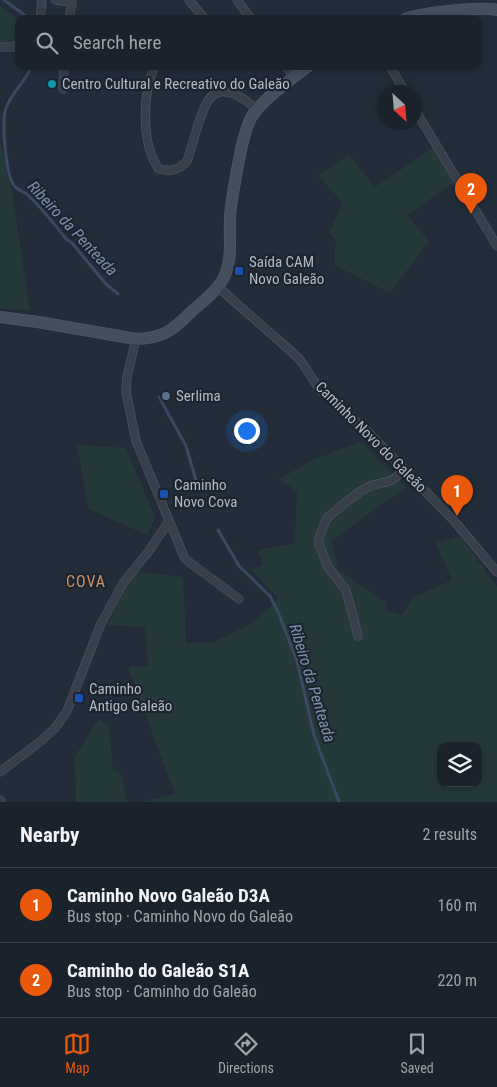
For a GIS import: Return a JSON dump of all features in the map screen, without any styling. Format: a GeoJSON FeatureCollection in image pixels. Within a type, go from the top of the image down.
{"type":"FeatureCollection","features":[{"type":"Feature","properties":{"kind":"main road"},"geometry":{"type":"LineString","coordinates":[[431,15],[480,8],[497,10]]}},
{"type":"Feature","properties":{"kind":"main road"},"geometry":{"type":"LineString","coordinates":[[0,317],[136,339],[151,339],[169,332],[218,287],[230,260],[231,204],[243,140],[251,117],[270,96],[303,70]]}},
{"type":"Feature","properties":{"kind":"street"},"geometry":{"type":"LineString","coordinates":[[41,15],[42,0]]}},
{"type":"Feature","properties":{"kind":"street"},"geometry":{"type":"LineString","coordinates":[[55,0],[72,2],[70,15]]}},
{"type":"Feature","properties":{"kind":"street"},"geometry":{"type":"LineString","coordinates":[[189,0],[202,15]]}},
{"type":"Feature","properties":{"kind":"street"},"geometry":{"type":"LineString","coordinates":[[237,0],[248,15]]}},
{"type":"Feature","properties":{"kind":"street"},"geometry":{"type":"LineString","coordinates":[[0,46],[15,46]]}},
{"type":"Feature","properties":{"kind":"street"},"geometry":{"type":"LineString","coordinates":[[63,89],[64,70]]}},
{"type":"Feature","properties":{"kind":"street"},"geometry":{"type":"LineString","coordinates":[[154,70],[147,94],[146,137],[150,152],[160,169],[175,170],[182,167],[187,161],[205,107],[210,98],[216,94],[223,91],[230,92],[251,103],[257,110]]}},
{"type":"Feature","properties":{"kind":"street"},"geometry":{"type":"LineString","coordinates":[[289,70],[294,77]]}},
{"type":"Feature","properties":{"kind":"street"},"geometry":{"type":"LineString","coordinates":[[392,70],[401,85]]}},
{"type":"Feature","properties":{"kind":"street"},"geometry":{"type":"LineString","coordinates":[[422,121],[497,246]]}},
{"type":"Feature","properties":{"kind":"street","name":"Caminho Novo do Galeão"},"geometry":{"type":"LineString","coordinates":[[218,287],[293,353],[320,390],[367,431],[404,469],[455,522],[497,572]]}},
{"type":"Feature","properties":{"kind":"street"},"geometry":{"type":"LineString","coordinates":[[136,339],[127,377],[126,392],[136,441],[187,561],[239,600]]}},
{"type":"Feature","properties":{"kind":"street"},"geometry":{"type":"LineString","coordinates":[[358,636],[346,590],[328,567],[319,544],[319,538],[328,517],[362,491],[373,485],[395,480],[404,469]]}},
{"type":"Feature","properties":{"kind":"street"},"geometry":{"type":"LineString","coordinates":[[0,772],[41,741],[56,727],[67,711],[100,626],[123,583],[149,551],[169,521]]}},
{"type":"Feature","properties":{"kind":"green space"},"geometry":{"type":"Polygon","coordinates":[[[0,6],[15,16],[15,39],[4,42],[0,41],[0,6]]]}},
{"type":"Feature","properties":{"kind":"green space"},"geometry":{"type":"Polygon","coordinates":[[[0,143],[12,192],[30,311],[0,308],[0,143]]]}},
{"type":"Feature","properties":{"kind":"green space"},"geometry":{"type":"Polygon","coordinates":[[[433,148],[453,183],[407,215],[429,241],[390,293],[334,265],[336,240],[329,233],[343,203],[318,175],[349,155],[375,187],[433,148]]]}},
{"type":"Feature","properties":{"kind":"green space"},"geometry":{"type":"Polygon","coordinates":[[[361,442],[406,487],[331,541],[338,570],[387,603],[385,610],[402,615],[413,598],[452,580],[436,543],[460,536],[497,587],[497,802],[141,802],[175,794],[128,667],[148,666],[145,627],[109,625],[124,587],[138,572],[183,577],[186,643],[211,643],[250,625],[279,599],[251,569],[263,565],[258,550],[295,543],[297,492],[279,479],[315,459],[361,442]]]}},
{"type":"Feature","properties":{"kind":"green space"},"geometry":{"type":"Polygon","coordinates":[[[77,445],[126,448],[155,518],[147,535],[89,509],[77,445]]]}},
{"type":"Feature","properties":{"kind":"green space"},"geometry":{"type":"Polygon","coordinates":[[[99,719],[109,726],[113,770],[121,773],[127,802],[76,802],[75,756],[99,719]]]}},
{"type":"Feature","properties":{"kind":"waterway","name":"Ribeiro da Penteada"},"geometry":{"type":"LineString","coordinates":[[4,0],[25,15]]}},
{"type":"Feature","properties":{"kind":"waterway","name":"Ribeiro da Penteada"},"geometry":{"type":"LineString","coordinates":[[30,70],[6,108],[4,124],[5,146],[10,178],[14,186],[33,200],[105,283],[118,294]]}},
{"type":"Feature","properties":{"kind":"waterway","name":"Ribeiro da Penteada"},"geometry":{"type":"LineString","coordinates":[[159,397],[186,446],[197,484]]}},
{"type":"Feature","properties":{"kind":"waterway","name":"Ribeiro da Penteada"},"geometry":{"type":"LineString","coordinates":[[218,530],[239,566],[270,596],[278,612],[297,661],[314,735],[339,802]]}},
{"type":"Feature","properties":{"kind":"place","name":"Centro Cultural e Recreativo do Galeão"},"geometry":{"type":"Point","coordinates":[52,84]}},
{"type":"Feature","properties":{"kind":"place","name":"Caminho do Galeão S1A"},"geometry":{"type":"Point","coordinates":[471,214]}},
{"type":"Feature","properties":{"kind":"place","name":"Saída CAM Novo Galeão"},"geometry":{"type":"Point","coordinates":[239,271]}},
{"type":"Feature","properties":{"kind":"place","name":"Serlima"},"geometry":{"type":"Point","coordinates":[166,396]}},
{"type":"Feature","properties":{"kind":"place","name":"Caminho Novo Cova"},"geometry":{"type":"Point","coordinates":[164,494]}},
{"type":"Feature","properties":{"kind":"place","name":"Caminho Novo Galeão D3A"},"geometry":{"type":"Point","coordinates":[457,516]}},
{"type":"Feature","properties":{"kind":"place","name":"Caminho Antigo Galeão"},"geometry":{"type":"Point","coordinates":[79,698]}},
{"type":"Feature","properties":{"kind":"district","name":"COVA"},"geometry":{"type":"Point","coordinates":[86,581]}}]}
